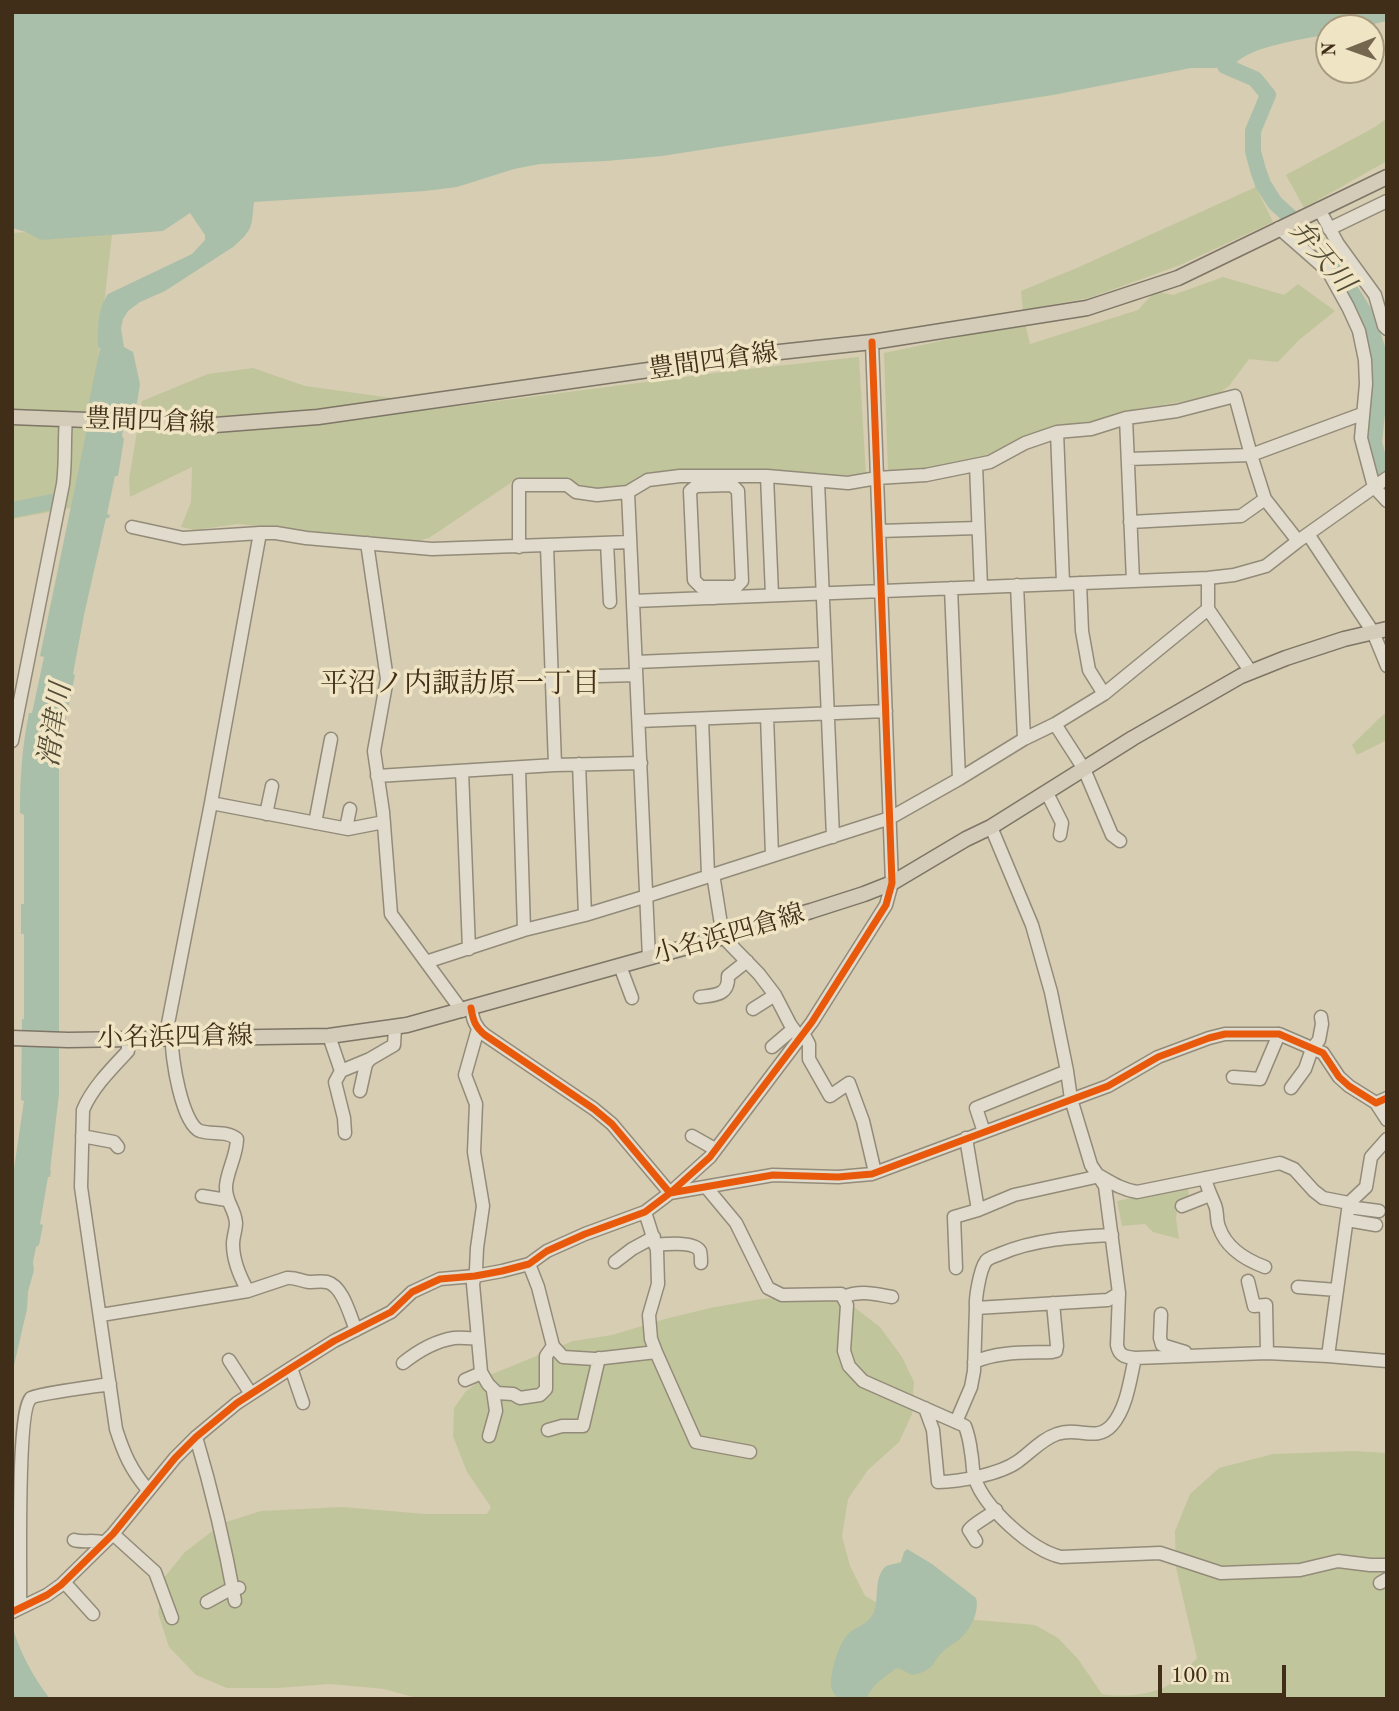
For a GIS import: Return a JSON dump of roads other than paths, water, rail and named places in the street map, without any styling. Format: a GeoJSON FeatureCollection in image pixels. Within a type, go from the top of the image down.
{"type":"FeatureCollection","features":[{"type":"Feature","properties":{"kind":"main road","name":"豊間四倉線"},"geometry":{"type":"LineString","coordinates":[[12,417],[227,425],[318,417],[761,354],[872,342],[1087,308],[1178,278],[1387,177]]}},
{"type":"Feature","properties":{"kind":"main road","name":"小名浜四倉線"},"geometry":{"type":"LineString","coordinates":[[13,1038],[64,1040],[329,1036],[395,1028],[811,911],[892,883],[991,827],[1212,692],[1251,672],[1344,639],[1380,631]]}},
{"type":"Feature","properties":{"kind":"street"},"geometry":{"type":"LineString","coordinates":[[1329,229],[1387,201]]}},
{"type":"Feature","properties":{"kind":"street"},"geometry":{"type":"LineString","coordinates":[[1314,212],[1329,229],[1374,295],[1387,331],[1387,344]]}},
{"type":"Feature","properties":{"kind":"street"},"geometry":{"type":"LineString","coordinates":[[1283,226],[1328,271],[1359,331],[1365,360],[1366,384],[1361,438],[1374,487],[1387,501]]}},
{"type":"Feature","properties":{"kind":"street"},"geometry":{"type":"LineString","coordinates":[[1374,295],[1387,288]]}},
{"type":"Feature","properties":{"kind":"street"},"geometry":{"type":"LineString","coordinates":[[772,1047],[799,1033],[812,1022],[886,905],[892,883],[872,342]]}},
{"type":"Feature","properties":{"kind":"street"},"geometry":{"type":"LineString","coordinates":[[519,547],[519,485],[567,485],[576,492],[597,495],[628,492],[648,480],[680,476],[767,475],[848,483],[926,475],[990,462],[1025,443],[1057,432],[1091,429],[1126,418],[1177,411],[1235,396],[1265,499],[1303,538],[1380,631],[1387,666]]}},
{"type":"Feature","properties":{"kind":"street"},"geometry":{"type":"LineString","coordinates":[[1128,459],[1251,455],[1362,414]]}},
{"type":"Feature","properties":{"kind":"street"},"geometry":{"type":"LineString","coordinates":[[1126,418],[1133,581]]}},
{"type":"Feature","properties":{"kind":"street"},"geometry":{"type":"LineString","coordinates":[[12,741],[63,484],[65,434],[74,419]]}},
{"type":"Feature","properties":{"kind":"street"},"geometry":{"type":"LineString","coordinates":[[1057,432],[1063,583]]}},
{"type":"Feature","properties":{"kind":"street"},"geometry":{"type":"LineString","coordinates":[[976,465],[981,587]]}},
{"type":"Feature","properties":{"kind":"street"},"geometry":{"type":"LineString","coordinates":[[767,475],[772,595]]}},
{"type":"Feature","properties":{"kind":"street"},"geometry":{"type":"LineString","coordinates":[[633,601],[715,592],[736,587],[742,581],[738,491],[732,485],[696,486],[690,491],[694,580],[701,587],[715,592],[772,595],[1234,575],[1266,566],[1387,478]]}},
{"type":"Feature","properties":{"kind":"street"},"geometry":{"type":"LineString","coordinates":[[818,481],[833,837]]}},
{"type":"Feature","properties":{"kind":"street"},"geometry":{"type":"LineString","coordinates":[[628,492],[649,958]]}},
{"type":"Feature","properties":{"kind":"street"},"geometry":{"type":"LineString","coordinates":[[1130,522],[1241,516],[1265,499]]}},
{"type":"Feature","properties":{"kind":"street"},"geometry":{"type":"LineString","coordinates":[[132,527],[183,538],[260,533],[432,549],[630,542]]}},
{"type":"Feature","properties":{"kind":"street"},"geometry":{"type":"LineString","coordinates":[[879,531],[978,528]]}},
{"type":"Feature","properties":{"kind":"street"},"geometry":{"type":"LineString","coordinates":[[248,1291],[237,1267],[233,1246],[236,1223],[227,1200],[226,1183],[231,1172],[237,1139],[232,1135],[200,1131],[192,1125],[174,1070],[168,1039],[260,533]]}},
{"type":"Feature","properties":{"kind":"street"},"geometry":{"type":"LineString","coordinates":[[367,543],[387,679],[374,751],[384,822],[391,914],[478,1029],[612,1124],[670,1193]]}},
{"type":"Feature","properties":{"kind":"street"},"geometry":{"type":"LineString","coordinates":[[607,543],[610,602]]}},
{"type":"Feature","properties":{"kind":"street"},"geometry":{"type":"LineString","coordinates":[[547,546],[555,765]]}},
{"type":"Feature","properties":{"kind":"street"},"geometry":{"type":"LineString","coordinates":[[1208,578],[1209,609],[1251,672]]}},
{"type":"Feature","properties":{"kind":"street"},"geometry":{"type":"LineString","coordinates":[[1080,583],[1082,631],[1089,670],[1104,694]]}},
{"type":"Feature","properties":{"kind":"street"},"geometry":{"type":"LineString","coordinates":[[1017,585],[1024,739]]}},
{"type":"Feature","properties":{"kind":"street"},"geometry":{"type":"LineString","coordinates":[[951,588],[959,779]]}},
{"type":"Feature","properties":{"kind":"street"},"geometry":{"type":"LineString","coordinates":[[426,962],[524,930],[647,896],[890,818],[1104,694],[1209,609]]}},
{"type":"Feature","properties":{"kind":"street"},"geometry":{"type":"LineString","coordinates":[[598,676],[636,668],[825,654]]}},
{"type":"Feature","properties":{"kind":"street"},"geometry":{"type":"LineString","coordinates":[[639,721],[886,711]]}},
{"type":"Feature","properties":{"kind":"street"},"geometry":{"type":"LineString","coordinates":[[767,716],[772,855]]}},
{"type":"Feature","properties":{"kind":"street"},"geometry":{"type":"LineString","coordinates":[[702,719],[710,875],[723,937],[775,995],[809,1044],[809,1059],[830,1096],[849,1083],[863,1121],[876,1172]]}},
{"type":"Feature","properties":{"kind":"street"},"geometry":{"type":"LineString","coordinates":[[1055,724],[1084,769],[1112,835],[1120,841]]}},
{"type":"Feature","properties":{"kind":"street"},"geometry":{"type":"LineString","coordinates":[[314,823],[331,739]]}},
{"type":"Feature","properties":{"kind":"street"},"geometry":{"type":"LineString","coordinates":[[377,776],[555,765],[640,763]]}},
{"type":"Feature","properties":{"kind":"street"},"geometry":{"type":"LineString","coordinates":[[579,764],[584,915]]}},
{"type":"Feature","properties":{"kind":"street"},"geometry":{"type":"LineString","coordinates":[[519,769],[524,930]]}},
{"type":"Feature","properties":{"kind":"street"},"geometry":{"type":"LineString","coordinates":[[462,771],[468,949]]}},
{"type":"Feature","properties":{"kind":"street"},"geometry":{"type":"LineString","coordinates":[[266,814],[272,786]]}},
{"type":"Feature","properties":{"kind":"street"},"geometry":{"type":"LineString","coordinates":[[1047,793],[1062,822],[1060,835]]}},
{"type":"Feature","properties":{"kind":"street"},"geometry":{"type":"LineString","coordinates":[[211,803],[346,828],[384,822]]}},
{"type":"Feature","properties":{"kind":"street"},"geometry":{"type":"LineString","coordinates":[[346,828],[350,808]]}},
{"type":"Feature","properties":{"kind":"street"},"geometry":{"type":"LineString","coordinates":[[991,827],[1032,925],[1051,992],[1071,1099],[1091,1165],[1105,1186],[1119,1293],[1119,1352],[1124,1357],[1135,1358],[1267,1353],[1387,1361]]}},
{"type":"Feature","properties":{"kind":"street"},"geometry":{"type":"LineString","coordinates":[[699,997],[725,990],[728,976],[747,961]]}},
{"type":"Feature","properties":{"kind":"street"},"geometry":{"type":"LineString","coordinates":[[620,966],[632,998]]}},
{"type":"Feature","properties":{"kind":"street"},"geometry":{"type":"LineString","coordinates":[[753,1009],[775,995]]}},
{"type":"Feature","properties":{"kind":"street"},"geometry":{"type":"LineString","coordinates":[[1291,1088],[1319,1040],[1321,1017]]}},
{"type":"Feature","properties":{"kind":"street"},"geometry":{"type":"LineString","coordinates":[[345,1133],[335,1082],[341,1071],[394,1045],[395,1028]]}},
{"type":"Feature","properties":{"kind":"street"},"geometry":{"type":"LineString","coordinates":[[478,1029],[465,1075],[476,1104],[474,1152],[483,1206],[473,1284],[481,1372],[493,1391],[496,1411],[489,1436]]}},
{"type":"Feature","properties":{"kind":"street"},"geometry":{"type":"LineString","coordinates":[[110,1384],[33,1396],[28,1402],[24,1420],[16,1610],[47,1595],[109,1539],[175,1458],[196,1437],[237,1403],[291,1368],[334,1341],[391,1312],[412,1292],[440,1279],[475,1276],[529,1264],[547,1251],[645,1212],[709,1157],[799,1033]]}},
{"type":"Feature","properties":{"kind":"street"},"geometry":{"type":"LineString","coordinates":[[670,1193],[773,1175],[838,1177],[876,1172],[1108,1086],[1158,1057],[1225,1034],[1279,1034],[1323,1053],[1339,1077],[1349,1086],[1381,1100],[1387,1120]]}},
{"type":"Feature","properties":{"kind":"street"},"geometry":{"type":"LineString","coordinates":[[1233,1077],[1260,1079],[1279,1034]]}},
{"type":"Feature","properties":{"kind":"street"},"geometry":{"type":"LineString","coordinates":[[329,1036],[341,1071]]}},
{"type":"Feature","properties":{"kind":"street"},"geometry":{"type":"LineString","coordinates":[[128,1039],[128,1051],[86,1101],[83,1110],[81,1187],[116,1429],[123,1453],[148,1490]]}},
{"type":"Feature","properties":{"kind":"street"},"geometry":{"type":"LineString","coordinates":[[360,1091],[362,1076],[370,1059]]}},
{"type":"Feature","properties":{"kind":"street"},"geometry":{"type":"LineString","coordinates":[[984,1132],[976,1108],[1067,1071]]}},
{"type":"Feature","properties":{"kind":"street"},"geometry":{"type":"LineString","coordinates":[[82,1136],[114,1142],[118,1147]]}},
{"type":"Feature","properties":{"kind":"street"},"geometry":{"type":"LineString","coordinates":[[692,1136],[715,1149]]}},
{"type":"Feature","properties":{"kind":"street"},"geometry":{"type":"LineString","coordinates":[[966,1138],[978,1210]]}},
{"type":"Feature","properties":{"kind":"street"},"geometry":{"type":"LineString","coordinates":[[1328,1356],[1348,1210],[1366,1187],[1371,1157],[1387,1139]]}},
{"type":"Feature","properties":{"kind":"street"},"geometry":{"type":"LineString","coordinates":[[956,1268],[954,1217],[1014,1195],[1100,1176],[1129,1191],[1137,1192],[1280,1163],[1294,1169],[1323,1198],[1376,1225]]}},
{"type":"Feature","properties":{"kind":"street"},"geometry":{"type":"LineString","coordinates":[[1205,1178],[1216,1207],[1218,1225],[1233,1248],[1244,1257],[1265,1267]]}},
{"type":"Feature","properties":{"kind":"street"},"geometry":{"type":"LineString","coordinates":[[706,1187],[736,1223],[768,1288],[782,1295],[841,1294],[847,1306],[844,1351],[849,1366],[863,1381],[965,1426],[974,1477],[981,1492],[1011,1526],[1052,1555],[1061,1558],[1160,1553],[1221,1573],[1300,1570],[1338,1561],[1387,1565]]}},
{"type":"Feature","properties":{"kind":"street"},"geometry":{"type":"LineString","coordinates":[[1182,1206],[1210,1195]]}},
{"type":"Feature","properties":{"kind":"street"},"geometry":{"type":"LineString","coordinates":[[202,1196],[227,1200]]}},
{"type":"Feature","properties":{"kind":"street"},"geometry":{"type":"LineString","coordinates":[[1348,1210],[1379,1211]]}},
{"type":"Feature","properties":{"kind":"street"},"geometry":{"type":"LineString","coordinates":[[645,1212],[654,1241],[658,1283],[650,1307],[649,1320],[651,1339],[656,1352],[696,1441],[750,1452]]}},
{"type":"Feature","properties":{"kind":"street"},"geometry":{"type":"LineString","coordinates":[[956,1422],[971,1387],[975,1301],[984,1264],[989,1259],[1019,1246],[1050,1240],[1112,1235]]}},
{"type":"Feature","properties":{"kind":"street"},"geometry":{"type":"LineString","coordinates":[[615,1262],[654,1241],[695,1247],[701,1253],[701,1263]]}},
{"type":"Feature","properties":{"kind":"street"},"geometry":{"type":"LineString","coordinates":[[529,1264],[554,1346],[563,1357],[599,1358],[656,1352]]}},
{"type":"Feature","properties":{"kind":"street"},"geometry":{"type":"LineString","coordinates":[[101,1315],[248,1291],[293,1277],[306,1282],[333,1285],[340,1292],[356,1330]]}},
{"type":"Feature","properties":{"kind":"street"},"geometry":{"type":"LineString","coordinates":[[1248,1281],[1254,1306],[1266,1306],[1267,1353]]}},
{"type":"Feature","properties":{"kind":"street"},"geometry":{"type":"LineString","coordinates":[[1298,1287],[1337,1290]]}},
{"type":"Feature","properties":{"kind":"street"},"geometry":{"type":"LineString","coordinates":[[843,1297],[852,1293],[870,1292],[892,1297]]}},
{"type":"Feature","properties":{"kind":"street"},"geometry":{"type":"LineString","coordinates":[[976,1308],[1108,1300],[1119,1293]]}},
{"type":"Feature","properties":{"kind":"street"},"geometry":{"type":"LineString","coordinates":[[974,1362],[1011,1353],[1056,1351],[1058,1346],[1053,1303]]}},
{"type":"Feature","properties":{"kind":"street"},"geometry":{"type":"LineString","coordinates":[[1161,1314],[1160,1338],[1163,1345],[1192,1353],[1194,1356]]}},
{"type":"Feature","properties":{"kind":"street"},"geometry":{"type":"LineString","coordinates":[[403,1363],[416,1352],[438,1342],[455,1338],[477,1338]]}},
{"type":"Feature","properties":{"kind":"street"},"geometry":{"type":"LineString","coordinates":[[493,1391],[513,1394],[520,1398],[540,1395],[546,1388],[546,1356],[554,1346]]}},
{"type":"Feature","properties":{"kind":"street"},"geometry":{"type":"LineString","coordinates":[[548,1430],[562,1426],[583,1426],[599,1358]]}},
{"type":"Feature","properties":{"kind":"street"},"geometry":{"type":"LineString","coordinates":[[925,1408],[933,1430],[938,1482],[974,1477],[1014,1465],[1050,1436],[1061,1432],[1072,1430],[1090,1434],[1104,1433],[1121,1411],[1135,1358]]}},
{"type":"Feature","properties":{"kind":"street"},"geometry":{"type":"LineString","coordinates":[[229,1360],[251,1394]]}},
{"type":"Feature","properties":{"kind":"street"},"geometry":{"type":"LineString","coordinates":[[291,1368],[303,1403]]}},
{"type":"Feature","properties":{"kind":"street"},"geometry":{"type":"LineString","coordinates":[[465,1380],[481,1372]]}},
{"type":"Feature","properties":{"kind":"street"},"geometry":{"type":"LineString","coordinates":[[196,1437],[236,1593],[207,1602]]}},
{"type":"Feature","properties":{"kind":"street"},"geometry":{"type":"LineString","coordinates":[[976,1541],[969,1530],[971,1526],[996,1510]]}},
{"type":"Feature","properties":{"kind":"street"},"geometry":{"type":"LineString","coordinates":[[74,1540],[109,1539],[155,1572],[172,1618]]}},
{"type":"Feature","properties":{"kind":"street"},"geometry":{"type":"LineString","coordinates":[[64,1582],[93,1614]]}},
{"type":"Feature","properties":{"kind":"water","name":"滑津川"},"geometry":{"type":"Polygon","coordinates":[[[12,12],[1387,12],[1385,21],[1385,14],[1315,14],[1315,37],[1265,48],[1253,52],[1235,64],[1216,68],[1191,68],[1053,95],[662,156],[540,164],[514,169],[457,187],[254,202],[250,227],[233,247],[165,291],[140,302],[128,311],[121,328],[124,347],[133,352],[140,384],[137,403],[125,417],[118,476],[115,476],[107,514],[110,515],[106,518],[84,615],[59,761],[59,1094],[51,1171],[40,1224],[43,1225],[39,1245],[36,1247],[27,1309],[12,1374],[12,1182],[24,1101],[21,1100],[24,934],[21,934],[21,904],[24,904],[24,815],[20,813],[20,787],[29,713],[32,713],[44,657],[40,656],[87,429],[88,407],[100,348],[98,327],[102,306],[108,294],[192,254],[205,240],[205,235],[190,213],[163,231],[41,240],[12,228],[12,12]]]}},
{"type":"Feature","properties":{"kind":"water"},"geometry":{"type":"Polygon","coordinates":[[[907,1549],[932,1564],[976,1598],[972,1622],[961,1638],[942,1652],[926,1670],[912,1675],[895,1669],[876,1684],[865,1699],[839,1699],[832,1689],[831,1679],[841,1644],[848,1634],[871,1618],[881,1572],[887,1566],[901,1562],[907,1549]]]}},
{"type":"Feature","properties":{"kind":"water"},"geometry":{"type":"Polygon","coordinates":[[[12,1625],[27,1664],[50,1699],[12,1699],[12,1625]]]}},
{"type":"Feature","properties":{"kind":"waterway","name":"弁天川"},"geometry":{"type":"LineString","coordinates":[[1225,66],[1255,79],[1268,95],[1253,131],[1253,151],[1263,184],[1275,203],[1331,259],[1367,317],[1377,348],[1380,386],[1374,442],[1381,469],[1387,477]]}},
{"type":"Feature","properties":{"kind":"waterway"},"geometry":{"type":"LineString","coordinates":[[12,510],[51,502]]}},
{"type":"Feature","properties":{"kind":"district","name":"平沼ノ内諏訪原一丁目"},"geometry":{"type":"Point","coordinates":[460,685]}}]}
